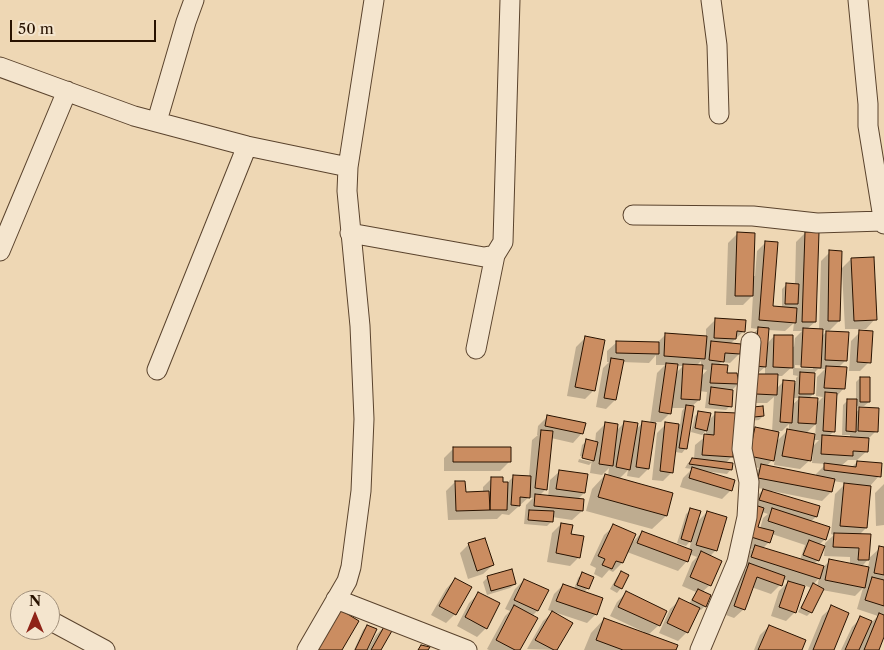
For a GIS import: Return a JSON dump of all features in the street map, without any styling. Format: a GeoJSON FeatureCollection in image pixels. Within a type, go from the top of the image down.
{"type":"FeatureCollection","features":[{"type":"Feature","properties":{"kind":"street"},"geometry":{"type":"LineString","coordinates":[[157,121],[194,0]]}},
{"type":"Feature","properties":{"kind":"street"},"geometry":{"type":"LineString","coordinates":[[307,650],[347,582],[351,567],[361,490],[364,437],[360,326],[347,191],[348,167],[374,0]]}},
{"type":"Feature","properties":{"kind":"street"},"geometry":{"type":"LineString","coordinates":[[476,349],[495,256],[503,242],[510,0]]}},
{"type":"Feature","properties":{"kind":"street"},"geometry":{"type":"LineString","coordinates":[[711,0],[717,45],[719,114]]}},
{"type":"Feature","properties":{"kind":"street"},"geometry":{"type":"LineString","coordinates":[[633,215],[753,216],[817,223],[884,222],[868,126],[868,104],[858,0]]}},
{"type":"Feature","properties":{"kind":"street"},"geometry":{"type":"LineString","coordinates":[[0,67],[134,116],[246,146],[348,167]]}},
{"type":"Feature","properties":{"kind":"street"},"geometry":{"type":"LineString","coordinates":[[0,251],[67,91]]}},
{"type":"Feature","properties":{"kind":"street"},"geometry":{"type":"LineString","coordinates":[[157,370],[246,146]]}},
{"type":"Feature","properties":{"kind":"street"},"geometry":{"type":"LineString","coordinates":[[350,233],[484,257],[495,256]]}},
{"type":"Feature","properties":{"kind":"street"},"geometry":{"type":"LineString","coordinates":[[700,650],[737,562],[747,517],[749,482],[742,449],[751,342]]}},
{"type":"Feature","properties":{"kind":"street"},"geometry":{"type":"LineString","coordinates":[[336,599],[467,650]]}},
{"type":"Feature","properties":{"kind":"street"},"geometry":{"type":"LineString","coordinates":[[60,626],[105,650]]}},
{"type":"Feature","properties":{"kind":"building"},"geometry":{"type":"Polygon","coordinates":[[[737,232],[755,233],[753,296],[735,296],[737,232]]]}},
{"type":"Feature","properties":{"kind":"building"},"geometry":{"type":"Polygon","coordinates":[[[805,232],[819,232],[816,322],[802,322],[805,232]]]}},
{"type":"Feature","properties":{"kind":"building"},"geometry":{"type":"Polygon","coordinates":[[[765,241],[778,242],[773,306],[797,308],[796,323],[759,320],[765,241]]]}},
{"type":"Feature","properties":{"kind":"building"},"geometry":{"type":"Polygon","coordinates":[[[829,250],[842,251],[840,321],[828,321],[829,250]]]}},
{"type":"Feature","properties":{"kind":"building"},"geometry":{"type":"Polygon","coordinates":[[[874,257],[877,320],[854,321],[851,258],[874,257]]]}},
{"type":"Feature","properties":{"kind":"building"},"geometry":{"type":"Polygon","coordinates":[[[786,283],[799,284],[798,304],[785,304],[786,283]]]}},
{"type":"Feature","properties":{"kind":"building"},"geometry":{"type":"Polygon","coordinates":[[[715,318],[746,320],[745,332],[737,331],[736,339],[714,338],[715,318]]]}},
{"type":"Feature","properties":{"kind":"building"},"geometry":{"type":"Polygon","coordinates":[[[758,327],[769,328],[766,367],[755,366],[758,327]]]}},
{"type":"Feature","properties":{"kind":"building"},"geometry":{"type":"Polygon","coordinates":[[[803,328],[823,329],[821,368],[801,367],[803,328]]]}},
{"type":"Feature","properties":{"kind":"building"},"geometry":{"type":"Polygon","coordinates":[[[859,330],[873,331],[871,363],[857,362],[859,330]]]}},
{"type":"Feature","properties":{"kind":"building"},"geometry":{"type":"Polygon","coordinates":[[[826,331],[849,332],[847,361],[825,360],[826,331]]]}},
{"type":"Feature","properties":{"kind":"building"},"geometry":{"type":"Polygon","coordinates":[[[665,333],[707,336],[705,359],[664,356],[665,333]]]}},
{"type":"Feature","properties":{"kind":"building"},"geometry":{"type":"Polygon","coordinates":[[[774,335],[793,335],[793,368],[773,367],[774,335]]]}},
{"type":"Feature","properties":{"kind":"building"},"geometry":{"type":"Polygon","coordinates":[[[585,336],[605,340],[595,391],[575,387],[585,336]]]}},
{"type":"Feature","properties":{"kind":"building"},"geometry":{"type":"Polygon","coordinates":[[[616,341],[659,342],[659,354],[616,353],[616,341]]]}},
{"type":"Feature","properties":{"kind":"building"},"geometry":{"type":"Polygon","coordinates":[[[711,341],[741,344],[740,354],[725,353],[724,362],[709,360],[711,341]]]}},
{"type":"Feature","properties":{"kind":"building"},"geometry":{"type":"Polygon","coordinates":[[[611,358],[624,360],[616,400],[604,398],[611,358]]]}},
{"type":"Feature","properties":{"kind":"building"},"geometry":{"type":"Polygon","coordinates":[[[666,363],[678,364],[671,414],[659,412],[666,363]]]}},
{"type":"Feature","properties":{"kind":"building"},"geometry":{"type":"Polygon","coordinates":[[[683,364],[703,365],[700,400],[681,399],[683,364]]]}},
{"type":"Feature","properties":{"kind":"building"},"geometry":{"type":"Polygon","coordinates":[[[712,364],[728,365],[727,373],[737,373],[739,384],[710,383],[712,364]]]}},
{"type":"Feature","properties":{"kind":"building"},"geometry":{"type":"Polygon","coordinates":[[[826,366],[847,367],[845,389],[824,388],[826,366]]]}},
{"type":"Feature","properties":{"kind":"building"},"geometry":{"type":"Polygon","coordinates":[[[800,372],[815,373],[814,394],[799,394],[800,372]]]}},
{"type":"Feature","properties":{"kind":"building"},"geometry":{"type":"Polygon","coordinates":[[[756,374],[778,374],[777,395],[756,394],[756,374]]]}},
{"type":"Feature","properties":{"kind":"building"},"geometry":{"type":"Polygon","coordinates":[[[860,377],[870,377],[870,402],[860,402],[860,377]]]}},
{"type":"Feature","properties":{"kind":"building"},"geometry":{"type":"Polygon","coordinates":[[[783,380],[795,381],[792,423],[780,422],[783,380]]]}},
{"type":"Feature","properties":{"kind":"building"},"geometry":{"type":"Polygon","coordinates":[[[711,387],[733,390],[732,407],[709,404],[711,387]]]}},
{"type":"Feature","properties":{"kind":"building"},"geometry":{"type":"Polygon","coordinates":[[[825,392],[837,393],[835,432],[823,431],[825,392]]]}},
{"type":"Feature","properties":{"kind":"building"},"geometry":{"type":"Polygon","coordinates":[[[799,397],[818,398],[816,424],[798,423],[799,397]]]}},
{"type":"Feature","properties":{"kind":"building"},"geometry":{"type":"Polygon","coordinates":[[[847,399],[857,399],[856,432],[846,431],[847,399]]]}},
{"type":"Feature","properties":{"kind":"building"},"geometry":{"type":"Polygon","coordinates":[[[686,405],[694,406],[687,449],[679,448],[686,405]]]}},
{"type":"Feature","properties":{"kind":"building"},"geometry":{"type":"Polygon","coordinates":[[[763,406],[764,416],[754,417],[753,407],[763,406]]]}},
{"type":"Feature","properties":{"kind":"building"},"geometry":{"type":"Polygon","coordinates":[[[859,407],[879,408],[878,432],[858,431],[859,407]]]}},
{"type":"Feature","properties":{"kind":"building"},"geometry":{"type":"Polygon","coordinates":[[[698,411],[711,413],[707,431],[695,428],[698,411]]]}},
{"type":"Feature","properties":{"kind":"building"},"geometry":{"type":"Polygon","coordinates":[[[715,412],[737,413],[733,457],[702,455],[704,434],[714,435],[715,412]]]}},
{"type":"Feature","properties":{"kind":"building"},"geometry":{"type":"Polygon","coordinates":[[[547,415],[586,423],[583,434],[545,426],[547,415]]]}},
{"type":"Feature","properties":{"kind":"building"},"geometry":{"type":"Polygon","coordinates":[[[624,421],[638,423],[630,470],[616,467],[624,421]]]}},
{"type":"Feature","properties":{"kind":"building"},"geometry":{"type":"Polygon","coordinates":[[[642,421],[656,423],[649,469],[636,467],[642,421]]]}},
{"type":"Feature","properties":{"kind":"building"},"geometry":{"type":"Polygon","coordinates":[[[605,422],[618,424],[613,466],[599,464],[605,422]]]}},
{"type":"Feature","properties":{"kind":"building"},"geometry":{"type":"Polygon","coordinates":[[[665,422],[679,424],[673,473],[660,471],[665,422]]]}},
{"type":"Feature","properties":{"kind":"building"},"geometry":{"type":"Polygon","coordinates":[[[755,427],[779,432],[774,461],[749,456],[755,427]]]}},
{"type":"Feature","properties":{"kind":"building"},"geometry":{"type":"Polygon","coordinates":[[[787,429],[815,434],[811,461],[782,456],[787,429]]]}},
{"type":"Feature","properties":{"kind":"building"},"geometry":{"type":"Polygon","coordinates":[[[541,430],[553,431],[547,490],[535,488],[541,430]]]}},
{"type":"Feature","properties":{"kind":"building"},"geometry":{"type":"Polygon","coordinates":[[[822,435],[869,438],[868,452],[853,451],[853,456],[821,454],[822,435]]]}},
{"type":"Feature","properties":{"kind":"building"},"geometry":{"type":"Polygon","coordinates":[[[586,439],[598,442],[594,461],[582,458],[586,439]]]}},
{"type":"Feature","properties":{"kind":"building"},"geometry":{"type":"Polygon","coordinates":[[[453,447],[511,447],[511,462],[453,462],[453,447]]]}},
{"type":"Feature","properties":{"kind":"building"},"geometry":{"type":"Polygon","coordinates":[[[692,458],[733,463],[732,470],[689,464],[692,458]]]}},
{"type":"Feature","properties":{"kind":"building"},"geometry":{"type":"Polygon","coordinates":[[[857,461],[882,463],[881,477],[824,470],[824,463],[856,467],[857,461]]]}},
{"type":"Feature","properties":{"kind":"building"},"geometry":{"type":"Polygon","coordinates":[[[761,464],[835,479],[832,492],[758,478],[761,464]]]}},
{"type":"Feature","properties":{"kind":"building"},"geometry":{"type":"Polygon","coordinates":[[[692,467],[735,480],[732,491],[689,478],[692,467]]]}},
{"type":"Feature","properties":{"kind":"building"},"geometry":{"type":"Polygon","coordinates":[[[559,470],[588,474],[585,493],[556,489],[559,470]]]}},
{"type":"Feature","properties":{"kind":"building"},"geometry":{"type":"Polygon","coordinates":[[[605,474],[673,493],[667,516],[598,497],[605,474]]]}},
{"type":"Feature","properties":{"kind":"building"},"geometry":{"type":"Polygon","coordinates":[[[513,475],[531,476],[530,498],[520,497],[520,506],[511,505],[513,475]]]}},
{"type":"Feature","properties":{"kind":"building"},"geometry":{"type":"Polygon","coordinates":[[[491,477],[503,477],[503,482],[508,482],[507,510],[490,510],[491,477]]]}},
{"type":"Feature","properties":{"kind":"building"},"geometry":{"type":"Polygon","coordinates":[[[455,481],[465,481],[466,492],[489,491],[490,510],[456,511],[455,481]]]}},
{"type":"Feature","properties":{"kind":"building"},"geometry":{"type":"Polygon","coordinates":[[[844,483],[871,486],[867,528],[840,526],[844,483]]]}},
{"type":"Feature","properties":{"kind":"building"},"geometry":{"type":"Polygon","coordinates":[[[763,489],[820,506],[817,517],[759,500],[763,489]]]}},
{"type":"Feature","properties":{"kind":"building"},"geometry":{"type":"Polygon","coordinates":[[[535,494],[584,499],[583,511],[534,506],[535,494]]]}},
{"type":"Feature","properties":{"kind":"building"},"geometry":{"type":"Polygon","coordinates":[[[755,505],[764,508],[758,527],[774,531],[770,543],[745,535],[755,505]]]}},
{"type":"Feature","properties":{"kind":"building"},"geometry":{"type":"Polygon","coordinates":[[[690,508],[701,511],[691,542],[681,539],[690,508]]]}},
{"type":"Feature","properties":{"kind":"building"},"geometry":{"type":"Polygon","coordinates":[[[772,508],[830,527],[826,540],[768,521],[772,508]]]}},
{"type":"Feature","properties":{"kind":"building"},"geometry":{"type":"Polygon","coordinates":[[[529,510],[554,511],[553,522],[528,520],[529,510]]]}},
{"type":"Feature","properties":{"kind":"building"},"geometry":{"type":"Polygon","coordinates":[[[707,511],[727,517],[717,551],[696,545],[707,511]]]}},
{"type":"Feature","properties":{"kind":"building"},"geometry":{"type":"Polygon","coordinates":[[[561,523],[573,525],[571,534],[584,536],[580,558],[556,553],[561,523]]]}},
{"type":"Feature","properties":{"kind":"building"},"geometry":{"type":"Polygon","coordinates":[[[613,524],[636,534],[623,563],[616,561],[612,569],[602,565],[605,559],[598,556],[613,524]]]}},
{"type":"Feature","properties":{"kind":"building"},"geometry":{"type":"Polygon","coordinates":[[[642,531],[692,550],[688,562],[637,543],[642,531]]]}},
{"type":"Feature","properties":{"kind":"building"},"geometry":{"type":"Polygon","coordinates":[[[834,533],[871,534],[869,560],[858,560],[859,548],[833,547],[834,533]]]}},
{"type":"Feature","properties":{"kind":"building"},"geometry":{"type":"Polygon","coordinates":[[[485,538],[494,565],[477,571],[468,543],[485,538]]]}},
{"type":"Feature","properties":{"kind":"building"},"geometry":{"type":"Polygon","coordinates":[[[809,540],[825,546],[819,561],[803,555],[809,540]]]}},
{"type":"Feature","properties":{"kind":"building"},"geometry":{"type":"Polygon","coordinates":[[[755,545],[824,566],[820,579],[751,557],[755,545]]]}},
{"type":"Feature","properties":{"kind":"building"},"geometry":{"type":"Polygon","coordinates":[[[879,546],[884,547],[884,575],[874,573],[879,546]]]}},
{"type":"Feature","properties":{"kind":"building"},"geometry":{"type":"Polygon","coordinates":[[[701,551],[722,561],[711,586],[690,577],[701,551]]]}},
{"type":"Feature","properties":{"kind":"building"},"geometry":{"type":"Polygon","coordinates":[[[829,559],[869,567],[865,588],[825,580],[829,559]]]}},
{"type":"Feature","properties":{"kind":"building"},"geometry":{"type":"Polygon","coordinates":[[[749,563],[785,576],[782,586],[757,577],[745,610],[734,606],[749,563]]]}},
{"type":"Feature","properties":{"kind":"building"},"geometry":{"type":"Polygon","coordinates":[[[512,569],[516,584],[491,591],[487,576],[512,569]]]}},
{"type":"Feature","properties":{"kind":"building"},"geometry":{"type":"Polygon","coordinates":[[[621,571],[629,575],[622,589],[614,585],[621,571]]]}},
{"type":"Feature","properties":{"kind":"building"},"geometry":{"type":"Polygon","coordinates":[[[582,572],[594,577],[589,589],[577,585],[582,572]]]}},
{"type":"Feature","properties":{"kind":"building"},"geometry":{"type":"Polygon","coordinates":[[[872,577],[884,580],[884,606],[865,600],[872,577]]]}},
{"type":"Feature","properties":{"kind":"building"},"geometry":{"type":"Polygon","coordinates":[[[455,578],[472,587],[456,615],[439,606],[455,578]]]}},
{"type":"Feature","properties":{"kind":"building"},"geometry":{"type":"Polygon","coordinates":[[[524,579],[549,590],[538,611],[514,600],[524,579]]]}},
{"type":"Feature","properties":{"kind":"building"},"geometry":{"type":"Polygon","coordinates":[[[788,581],[805,586],[796,613],[779,607],[788,581]]]}},
{"type":"Feature","properties":{"kind":"building"},"geometry":{"type":"Polygon","coordinates":[[[813,583],[824,589],[812,613],[801,608],[813,583]]]}},
{"type":"Feature","properties":{"kind":"building"},"geometry":{"type":"Polygon","coordinates":[[[563,584],[603,598],[597,615],[556,601],[563,584]]]}},
{"type":"Feature","properties":{"kind":"building"},"geometry":{"type":"Polygon","coordinates":[[[698,589],[711,595],[706,607],[692,600],[698,589]]]}},
{"type":"Feature","properties":{"kind":"building"},"geometry":{"type":"Polygon","coordinates":[[[626,591],[667,611],[660,626],[618,607],[626,591]]]}},
{"type":"Feature","properties":{"kind":"building"},"geometry":{"type":"Polygon","coordinates":[[[478,592],[500,603],[487,629],[465,617],[478,592]]]}},
{"type":"Feature","properties":{"kind":"building"},"geometry":{"type":"Polygon","coordinates":[[[679,598],[700,608],[688,633],[667,623],[679,598]]]}},
{"type":"Feature","properties":{"kind":"building"},"geometry":{"type":"Polygon","coordinates":[[[514,605],[538,618],[520,650],[515,650],[496,640],[514,605]]]}},
{"type":"Feature","properties":{"kind":"building"},"geometry":{"type":"Polygon","coordinates":[[[831,605],[849,613],[834,650],[813,650],[831,605]]]}},
{"type":"Feature","properties":{"kind":"building"},"geometry":{"type":"Polygon","coordinates":[[[341,610],[359,621],[342,650],[317,650],[341,610]]]}},
{"type":"Feature","properties":{"kind":"building"},"geometry":{"type":"Polygon","coordinates":[[[552,611],[573,623],[557,650],[535,640],[552,611]]]}},
{"type":"Feature","properties":{"kind":"building"},"geometry":{"type":"Polygon","coordinates":[[[879,613],[884,615],[884,637],[879,650],[864,650],[879,613]]]}},
{"type":"Feature","properties":{"kind":"building"},"geometry":{"type":"Polygon","coordinates":[[[860,616],[872,621],[859,650],[845,650],[860,616]]]}},
{"type":"Feature","properties":{"kind":"building"},"geometry":{"type":"Polygon","coordinates":[[[604,618],[678,645],[676,650],[623,650],[596,640],[604,618]]]}},
{"type":"Feature","properties":{"kind":"building"},"geometry":{"type":"Polygon","coordinates":[[[367,625],[377,629],[367,650],[355,650],[367,625]]]}},
{"type":"Feature","properties":{"kind":"building"},"geometry":{"type":"Polygon","coordinates":[[[385,625],[393,629],[381,650],[371,650],[385,625]]]}},
{"type":"Feature","properties":{"kind":"building"},"geometry":{"type":"Polygon","coordinates":[[[769,625],[806,640],[802,650],[758,650],[769,625]]]}},
{"type":"Feature","properties":{"kind":"building"},"geometry":{"type":"Polygon","coordinates":[[[421,645],[430,647],[428,650],[418,650],[421,645]]]}}]}
